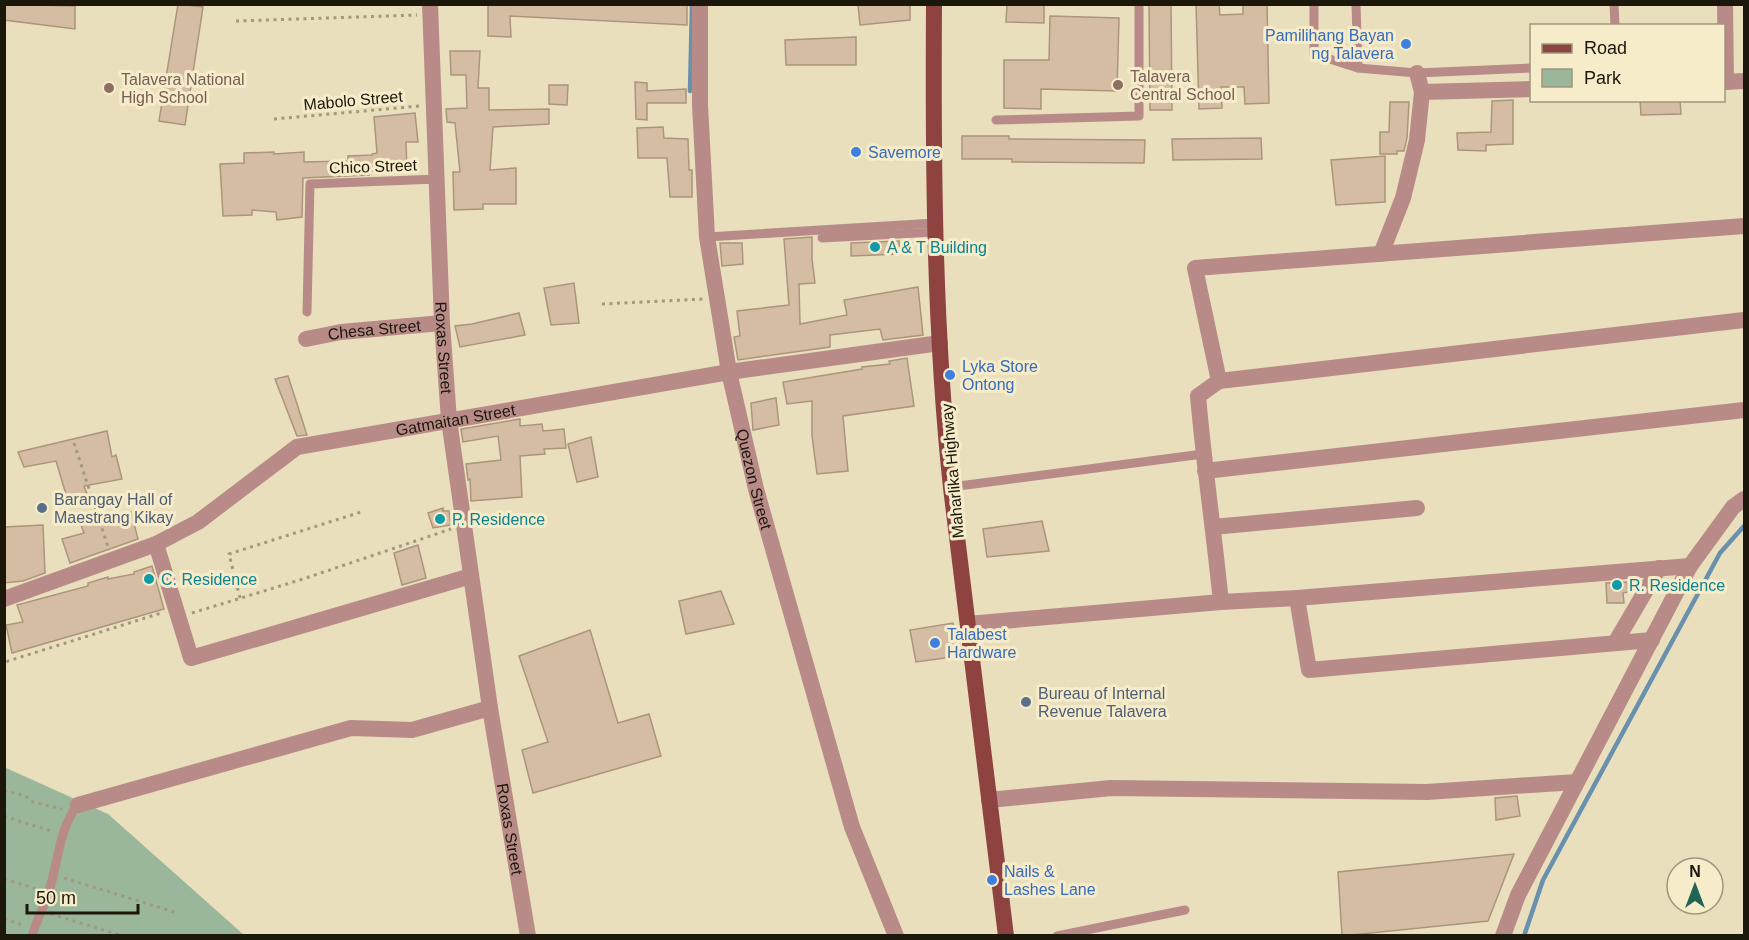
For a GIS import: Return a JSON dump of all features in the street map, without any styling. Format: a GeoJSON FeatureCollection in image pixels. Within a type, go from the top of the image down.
{"type":"FeatureCollection","features":[{"type":"Feature","properties":{"kind":"main road","name":"Maharlika Highway"},"geometry":{"type":"LineString","coordinates":[[934,4],[936,228],[940,343],[951,487],[1006,936]]}},
{"type":"Feature","properties":{"kind":"street","name":"Quezon Street"},"geometry":{"type":"LineString","coordinates":[[700,4],[700,105],[707,237],[729,372],[756,489],[852,826],[896,936]]}},
{"type":"Feature","properties":{"kind":"street"},"geometry":{"type":"LineString","coordinates":[[1725,4],[1725,82],[1744,81]]}},
{"type":"Feature","properties":{"kind":"street","name":"Roxas Street"},"geometry":{"type":"LineString","coordinates":[[431,9],[442,323],[449,420],[490,708],[528,936]]}},
{"type":"Feature","properties":{"kind":"street"},"geometry":{"type":"LineString","coordinates":[[1381,254],[1403,198],[1418,140],[1422,92],[1417,73]]}},
{"type":"Feature","properties":{"kind":"street"},"geometry":{"type":"LineString","coordinates":[[1422,92],[1530,89]]}},
{"type":"Feature","properties":{"kind":"street"},"geometry":{"type":"LineString","coordinates":[[1219,381],[1195,268],[1744,226]]}},
{"type":"Feature","properties":{"kind":"street"},"geometry":{"type":"LineString","coordinates":[[1221,602],[1198,396],[1219,381],[1744,320]]}},
{"type":"Feature","properties":{"kind":"street","name":"Chesa Street"},"geometry":{"type":"LineString","coordinates":[[306,339],[341,332],[442,323]]}},
{"type":"Feature","properties":{"kind":"street","name":"Gatmaitan Street"},"geometry":{"type":"LineString","coordinates":[[4,599],[156,544],[198,522],[297,447],[729,372],[940,343]]}},
{"type":"Feature","properties":{"kind":"street"},"geometry":{"type":"LineString","coordinates":[[1205,471],[1744,410]]}},
{"type":"Feature","properties":{"kind":"street"},"geometry":{"type":"LineString","coordinates":[[1503,936],[1518,895],[1690,566],[1733,507],[1744,499]]}},
{"type":"Feature","properties":{"kind":"street"},"geometry":{"type":"LineString","coordinates":[[1213,527],[1418,508]]}},
{"type":"Feature","properties":{"kind":"street"},"geometry":{"type":"LineString","coordinates":[[156,544],[191,658],[471,576]]}},
{"type":"Feature","properties":{"kind":"street"},"geometry":{"type":"LineString","coordinates":[[968,624],[1690,566]]}},
{"type":"Feature","properties":{"kind":"street"},"geometry":{"type":"LineString","coordinates":[[1614,643],[1659,568]]}},
{"type":"Feature","properties":{"kind":"street"},"geometry":{"type":"LineString","coordinates":[[1297,598],[1309,670],[1652,640]]}},
{"type":"Feature","properties":{"kind":"street"},"geometry":{"type":"LineString","coordinates":[[75,808],[351,728],[412,730],[490,708]]}},
{"type":"Feature","properties":{"kind":"street"},"geometry":{"type":"LineString","coordinates":[[989,800],[1111,788],[1426,792],[1576,782]]}},
{"type":"Feature","properties":{"kind":"lane"},"geometry":{"type":"LineString","coordinates":[[996,120],[1139,116],[1139,4]]}},
{"type":"Feature","properties":{"kind":"lane"},"geometry":{"type":"LineString","coordinates":[[1314,4],[1314,54],[1358,68],[1417,73],[1530,68]]}},
{"type":"Feature","properties":{"kind":"lane"},"geometry":{"type":"LineString","coordinates":[[1356,4],[1358,68]]}},
{"type":"Feature","properties":{"kind":"lane"},"geometry":{"type":"LineString","coordinates":[[1614,4],[1614,24]]}},
{"type":"Feature","properties":{"kind":"lane","name":"Chico Street"},"geometry":{"type":"LineString","coordinates":[[307,312],[310,184],[438,179]]}},
{"type":"Feature","properties":{"kind":"lane"},"geometry":{"type":"LineString","coordinates":[[707,237],[936,228]]}},
{"type":"Feature","properties":{"kind":"lane"},"geometry":{"type":"LineString","coordinates":[[822,238],[936,228]]}},
{"type":"Feature","properties":{"kind":"lane"},"geometry":{"type":"LineString","coordinates":[[951,487],[1203,453]]}},
{"type":"Feature","properties":{"kind":"lane"},"geometry":{"type":"LineString","coordinates":[[33,932],[49,892],[63,834],[75,808]]}},
{"type":"Feature","properties":{"kind":"lane"},"geometry":{"type":"LineString","coordinates":[[1057,936],[1185,910]]}},
{"type":"Feature","properties":{"kind":"path"},"geometry":{"type":"LineString","coordinates":[[236,21],[431,9]]}},
{"type":"Feature","properties":{"kind":"path","name":"Mabolo Street"},"geometry":{"type":"LineString","coordinates":[[274,119],[434,105]]}},
{"type":"Feature","properties":{"kind":"path"},"geometry":{"type":"LineString","coordinates":[[602,304],[717,298]]}},
{"type":"Feature","properties":{"kind":"path"},"geometry":{"type":"LineString","coordinates":[[74,443],[112,560]]}},
{"type":"Feature","properties":{"kind":"path"},"geometry":{"type":"LineString","coordinates":[[240,598],[229,554],[361,512]]}},
{"type":"Feature","properties":{"kind":"path"},"geometry":{"type":"LineString","coordinates":[[4,656],[5,663],[240,598],[464,524]]}},
{"type":"Feature","properties":{"kind":"path"},"geometry":{"type":"LineString","coordinates":[[4,790],[24,795],[33,802],[75,808]]}},
{"type":"Feature","properties":{"kind":"path"},"geometry":{"type":"LineString","coordinates":[[4,816],[63,834]]}},
{"type":"Feature","properties":{"kind":"path"},"geometry":{"type":"LineString","coordinates":[[53,875],[174,912]]}},
{"type":"Feature","properties":{"kind":"path"},"geometry":{"type":"LineString","coordinates":[[4,879],[49,892]]}},
{"type":"Feature","properties":{"kind":"path"},"geometry":{"type":"LineString","coordinates":[[41,910],[123,936]]}},
{"type":"Feature","properties":{"kind":"path"},"geometry":{"type":"LineString","coordinates":[[4,919],[33,932]]}},
{"type":"Feature","properties":{"kind":"green space"},"geometry":{"type":"Polygon","coordinates":[[[4,767],[108,814],[244,935],[5,935],[4,767]]]}},
{"type":"Feature","properties":{"kind":"building"},"geometry":{"type":"Polygon","coordinates":[[[4,4],[75,6],[75,29],[4,20],[4,4]]]}},
{"type":"Feature","properties":{"kind":"building"},"geometry":{"type":"Polygon","coordinates":[[[178,4],[203,7],[185,125],[159,121],[178,4]]]}},
{"type":"Feature","properties":{"kind":"building"},"geometry":{"type":"Polygon","coordinates":[[[488,4],[687,4],[687,25],[510,16],[511,37],[488,36],[488,4]]]}},
{"type":"Feature","properties":{"kind":"building"},"geometry":{"type":"Polygon","coordinates":[[[858,4],[910,4],[910,20],[860,25],[858,4]]]}},
{"type":"Feature","properties":{"kind":"building"},"geometry":{"type":"Polygon","coordinates":[[[1007,4],[1044,4],[1044,23],[1006,22],[1007,4]]]}},
{"type":"Feature","properties":{"kind":"building"},"geometry":{"type":"Polygon","coordinates":[[[1149,4],[1171,4],[1172,110],[1150,110],[1149,4]]]}},
{"type":"Feature","properties":{"kind":"building"},"geometry":{"type":"Polygon","coordinates":[[[1196,4],[1219,4],[1220,15],[1243,14],[1243,4],[1267,4],[1269,103],[1245,104],[1244,87],[1221,87],[1222,108],[1199,109],[1196,4]]]}},
{"type":"Feature","properties":{"kind":"building"},"geometry":{"type":"Polygon","coordinates":[[[1050,16],[1119,18],[1117,91],[1041,89],[1041,109],[1004,108],[1004,60],[1049,60],[1050,16]]]}},
{"type":"Feature","properties":{"kind":"building"},"geometry":{"type":"Polygon","coordinates":[[[856,37],[856,65],[786,65],[785,40],[856,37]]]}},
{"type":"Feature","properties":{"kind":"building"},"geometry":{"type":"Polygon","coordinates":[[[450,51],[480,51],[478,88],[489,88],[489,110],[549,109],[549,124],[493,127],[490,170],[516,168],[516,204],[483,204],[483,209],[454,210],[453,172],[460,172],[455,123],[447,122],[446,109],[467,108],[466,75],[451,75],[450,51]]]}},
{"type":"Feature","properties":{"kind":"building"},"geometry":{"type":"Polygon","coordinates":[[[635,82],[647,83],[647,91],[686,89],[686,103],[647,103],[647,120],[636,119],[635,82]]]}},
{"type":"Feature","properties":{"kind":"building"},"geometry":{"type":"Polygon","coordinates":[[[549,85],[568,85],[567,105],[549,104],[549,85]]]}},
{"type":"Feature","properties":{"kind":"building"},"geometry":{"type":"Polygon","coordinates":[[[1513,100],[1513,144],[1486,145],[1486,151],[1458,150],[1457,133],[1491,132],[1492,101],[1513,100]]]}},
{"type":"Feature","properties":{"kind":"building"},"geometry":{"type":"Polygon","coordinates":[[[1390,102],[1409,102],[1407,138],[1404,151],[1397,151],[1397,154],[1380,154],[1380,132],[1389,132],[1390,102]]]}},
{"type":"Feature","properties":{"kind":"building"},"geometry":{"type":"Polygon","coordinates":[[[1640,102],[1680,102],[1681,114],[1641,115],[1640,102]]]}},
{"type":"Feature","properties":{"kind":"building"},"geometry":{"type":"Polygon","coordinates":[[[415,113],[418,142],[406,142],[407,170],[369,171],[369,175],[303,178],[302,217],[277,220],[276,212],[252,210],[252,215],[223,216],[220,164],[244,163],[244,153],[304,152],[304,162],[348,161],[348,156],[372,155],[377,153],[374,117],[415,113]]]}},
{"type":"Feature","properties":{"kind":"building"},"geometry":{"type":"Polygon","coordinates":[[[663,127],[664,138],[688,139],[689,170],[692,170],[692,197],[670,197],[667,158],[638,158],[637,128],[663,127]]]}},
{"type":"Feature","properties":{"kind":"building"},"geometry":{"type":"Polygon","coordinates":[[[962,136],[1009,136],[1009,139],[1145,140],[1144,163],[1012,162],[1012,159],[962,159],[962,136]]]}},
{"type":"Feature","properties":{"kind":"building"},"geometry":{"type":"Polygon","coordinates":[[[1261,138],[1262,159],[1173,160],[1172,139],[1261,138]]]}},
{"type":"Feature","properties":{"kind":"building"},"geometry":{"type":"Polygon","coordinates":[[[1385,156],[1385,202],[1336,205],[1331,160],[1385,156]]]}},
{"type":"Feature","properties":{"kind":"building"},"geometry":{"type":"Polygon","coordinates":[[[812,237],[815,283],[799,284],[800,324],[847,315],[844,300],[918,287],[923,335],[883,340],[880,329],[830,335],[830,347],[738,360],[734,337],[740,336],[737,311],[789,305],[784,239],[812,237]]]}},
{"type":"Feature","properties":{"kind":"building","name":"A & T Building"},"geometry":{"type":"Polygon","coordinates":[[[899,241],[900,254],[851,256],[851,243],[899,241]]]}},
{"type":"Feature","properties":{"kind":"building"},"geometry":{"type":"Polygon","coordinates":[[[720,243],[742,243],[743,264],[722,266],[720,243]]]}},
{"type":"Feature","properties":{"kind":"building"},"geometry":{"type":"Polygon","coordinates":[[[574,283],[579,323],[551,325],[544,288],[574,283]]]}},
{"type":"Feature","properties":{"kind":"building"},"geometry":{"type":"Polygon","coordinates":[[[519,313],[525,335],[460,347],[455,326],[519,313]]]}},
{"type":"Feature","properties":{"kind":"building"},"geometry":{"type":"Polygon","coordinates":[[[907,358],[914,406],[843,416],[848,471],[817,474],[812,436],[812,401],[787,404],[783,382],[890,364],[889,361],[907,358]]]}},
{"type":"Feature","properties":{"kind":"building"},"geometry":{"type":"Polygon","coordinates":[[[288,376],[307,435],[297,436],[275,379],[288,376]]]}},
{"type":"Feature","properties":{"kind":"building"},"geometry":{"type":"Polygon","coordinates":[[[776,398],[779,425],[753,430],[751,403],[776,398]]]}},
{"type":"Feature","properties":{"kind":"building"},"geometry":{"type":"Polygon","coordinates":[[[520,419],[520,426],[542,424],[543,431],[564,429],[566,448],[544,449],[545,454],[520,456],[522,497],[471,501],[470,479],[468,480],[466,464],[501,460],[498,436],[463,442],[461,429],[520,419]]]}},
{"type":"Feature","properties":{"kind":"building"},"geometry":{"type":"Polygon","coordinates":[[[107,431],[112,457],[116,455],[122,479],[84,486],[88,496],[68,501],[56,461],[24,467],[18,452],[107,431]]]}},
{"type":"Feature","properties":{"kind":"building"},"geometry":{"type":"Polygon","coordinates":[[[591,437],[598,477],[577,482],[568,444],[591,437]]]}},
{"type":"Feature","properties":{"kind":"building","name":"P. Residence"},"geometry":{"type":"Polygon","coordinates":[[[443,508],[443,511],[449,511],[451,525],[433,528],[428,513],[443,508]]]}},
{"type":"Feature","properties":{"kind":"building"},"geometry":{"type":"Polygon","coordinates":[[[131,512],[138,539],[70,563],[62,539],[84,533],[81,525],[131,512]]]}},
{"type":"Feature","properties":{"kind":"building"},"geometry":{"type":"Polygon","coordinates":[[[1042,521],[1049,551],[987,557],[983,529],[1042,521]]]}},
{"type":"Feature","properties":{"kind":"building"},"geometry":{"type":"Polygon","coordinates":[[[43,525],[45,573],[23,581],[4,583],[4,527],[43,525]]]}},
{"type":"Feature","properties":{"kind":"building"},"geometry":{"type":"Polygon","coordinates":[[[418,545],[426,578],[402,585],[394,553],[418,545]]]}},
{"type":"Feature","properties":{"kind":"building"},"geometry":{"type":"Polygon","coordinates":[[[152,566],[164,609],[12,653],[6,625],[23,622],[17,605],[88,586],[88,583],[108,577],[108,579],[134,574],[134,572],[152,566]]]}},
{"type":"Feature","properties":{"kind":"building","name":"R. Residence"},"geometry":{"type":"Polygon","coordinates":[[[1627,582],[1628,592],[1623,593],[1624,603],[1607,603],[1606,583],[1627,582]]]}},
{"type":"Feature","properties":{"kind":"building"},"geometry":{"type":"Polygon","coordinates":[[[721,591],[734,624],[686,634],[679,601],[721,591]]]}},
{"type":"Feature","properties":{"kind":"building","name":"Talabest Hardware"},"geometry":{"type":"Polygon","coordinates":[[[953,623],[959,656],[916,662],[910,630],[953,623]]]}},
{"type":"Feature","properties":{"kind":"building"},"geometry":{"type":"Polygon","coordinates":[[[590,630],[618,723],[649,714],[661,756],[533,793],[522,750],[548,742],[519,656],[590,630]]]}},
{"type":"Feature","properties":{"kind":"building"},"geometry":{"type":"Polygon","coordinates":[[[1517,796],[1520,816],[1496,820],[1495,798],[1517,796]]]}},
{"type":"Feature","properties":{"kind":"building"},"geometry":{"type":"Polygon","coordinates":[[[1514,854],[1488,921],[1342,936],[1338,872],[1514,854]]]}},
{"type":"Feature","properties":{"kind":"waterway"},"geometry":{"type":"LineString","coordinates":[[690,91],[692,4]]}},
{"type":"Feature","properties":{"kind":"waterway"},"geometry":{"type":"LineString","coordinates":[[1524,936],[1543,880],[1720,553],[1744,526]]}},
{"type":"Feature","properties":{"kind":"place","name":"Pamilihang Bayan ng Talavera"},"geometry":{"type":"Point","coordinates":[1406,44]}},
{"type":"Feature","properties":{"kind":"place","name":"Talavera Central School"},"geometry":{"type":"Point","coordinates":[1118,85]}},
{"type":"Feature","properties":{"kind":"place","name":"Talavera National High School"},"geometry":{"type":"Point","coordinates":[109,88]}},
{"type":"Feature","properties":{"kind":"place","name":"Savemore"},"geometry":{"type":"Point","coordinates":[856,152]}},
{"type":"Feature","properties":{"kind":"place","name":"A & T Building"},"geometry":{"type":"Point","coordinates":[875,247]}},
{"type":"Feature","properties":{"kind":"place","name":"Lyka Store Ontong"},"geometry":{"type":"Point","coordinates":[950,375]}},
{"type":"Feature","properties":{"kind":"place","name":"Barangay Hall of Maestrang Kikay"},"geometry":{"type":"Point","coordinates":[42,508]}},
{"type":"Feature","properties":{"kind":"place","name":"P. Residence"},"geometry":{"type":"Point","coordinates":[440,519]}},
{"type":"Feature","properties":{"kind":"place","name":"C. Residence"},"geometry":{"type":"Point","coordinates":[149,579]}},
{"type":"Feature","properties":{"kind":"place","name":"R. Residence"},"geometry":{"type":"Point","coordinates":[1617,585]}},
{"type":"Feature","properties":{"kind":"place","name":"Talabest Hardware"},"geometry":{"type":"Point","coordinates":[935,643]}},
{"type":"Feature","properties":{"kind":"place","name":"Bureau of Internal Revenue Talavera"},"geometry":{"type":"Point","coordinates":[1026,702]}},
{"type":"Feature","properties":{"kind":"place","name":"Nails & Lashes Lane"},"geometry":{"type":"Point","coordinates":[992,880]}}]}
